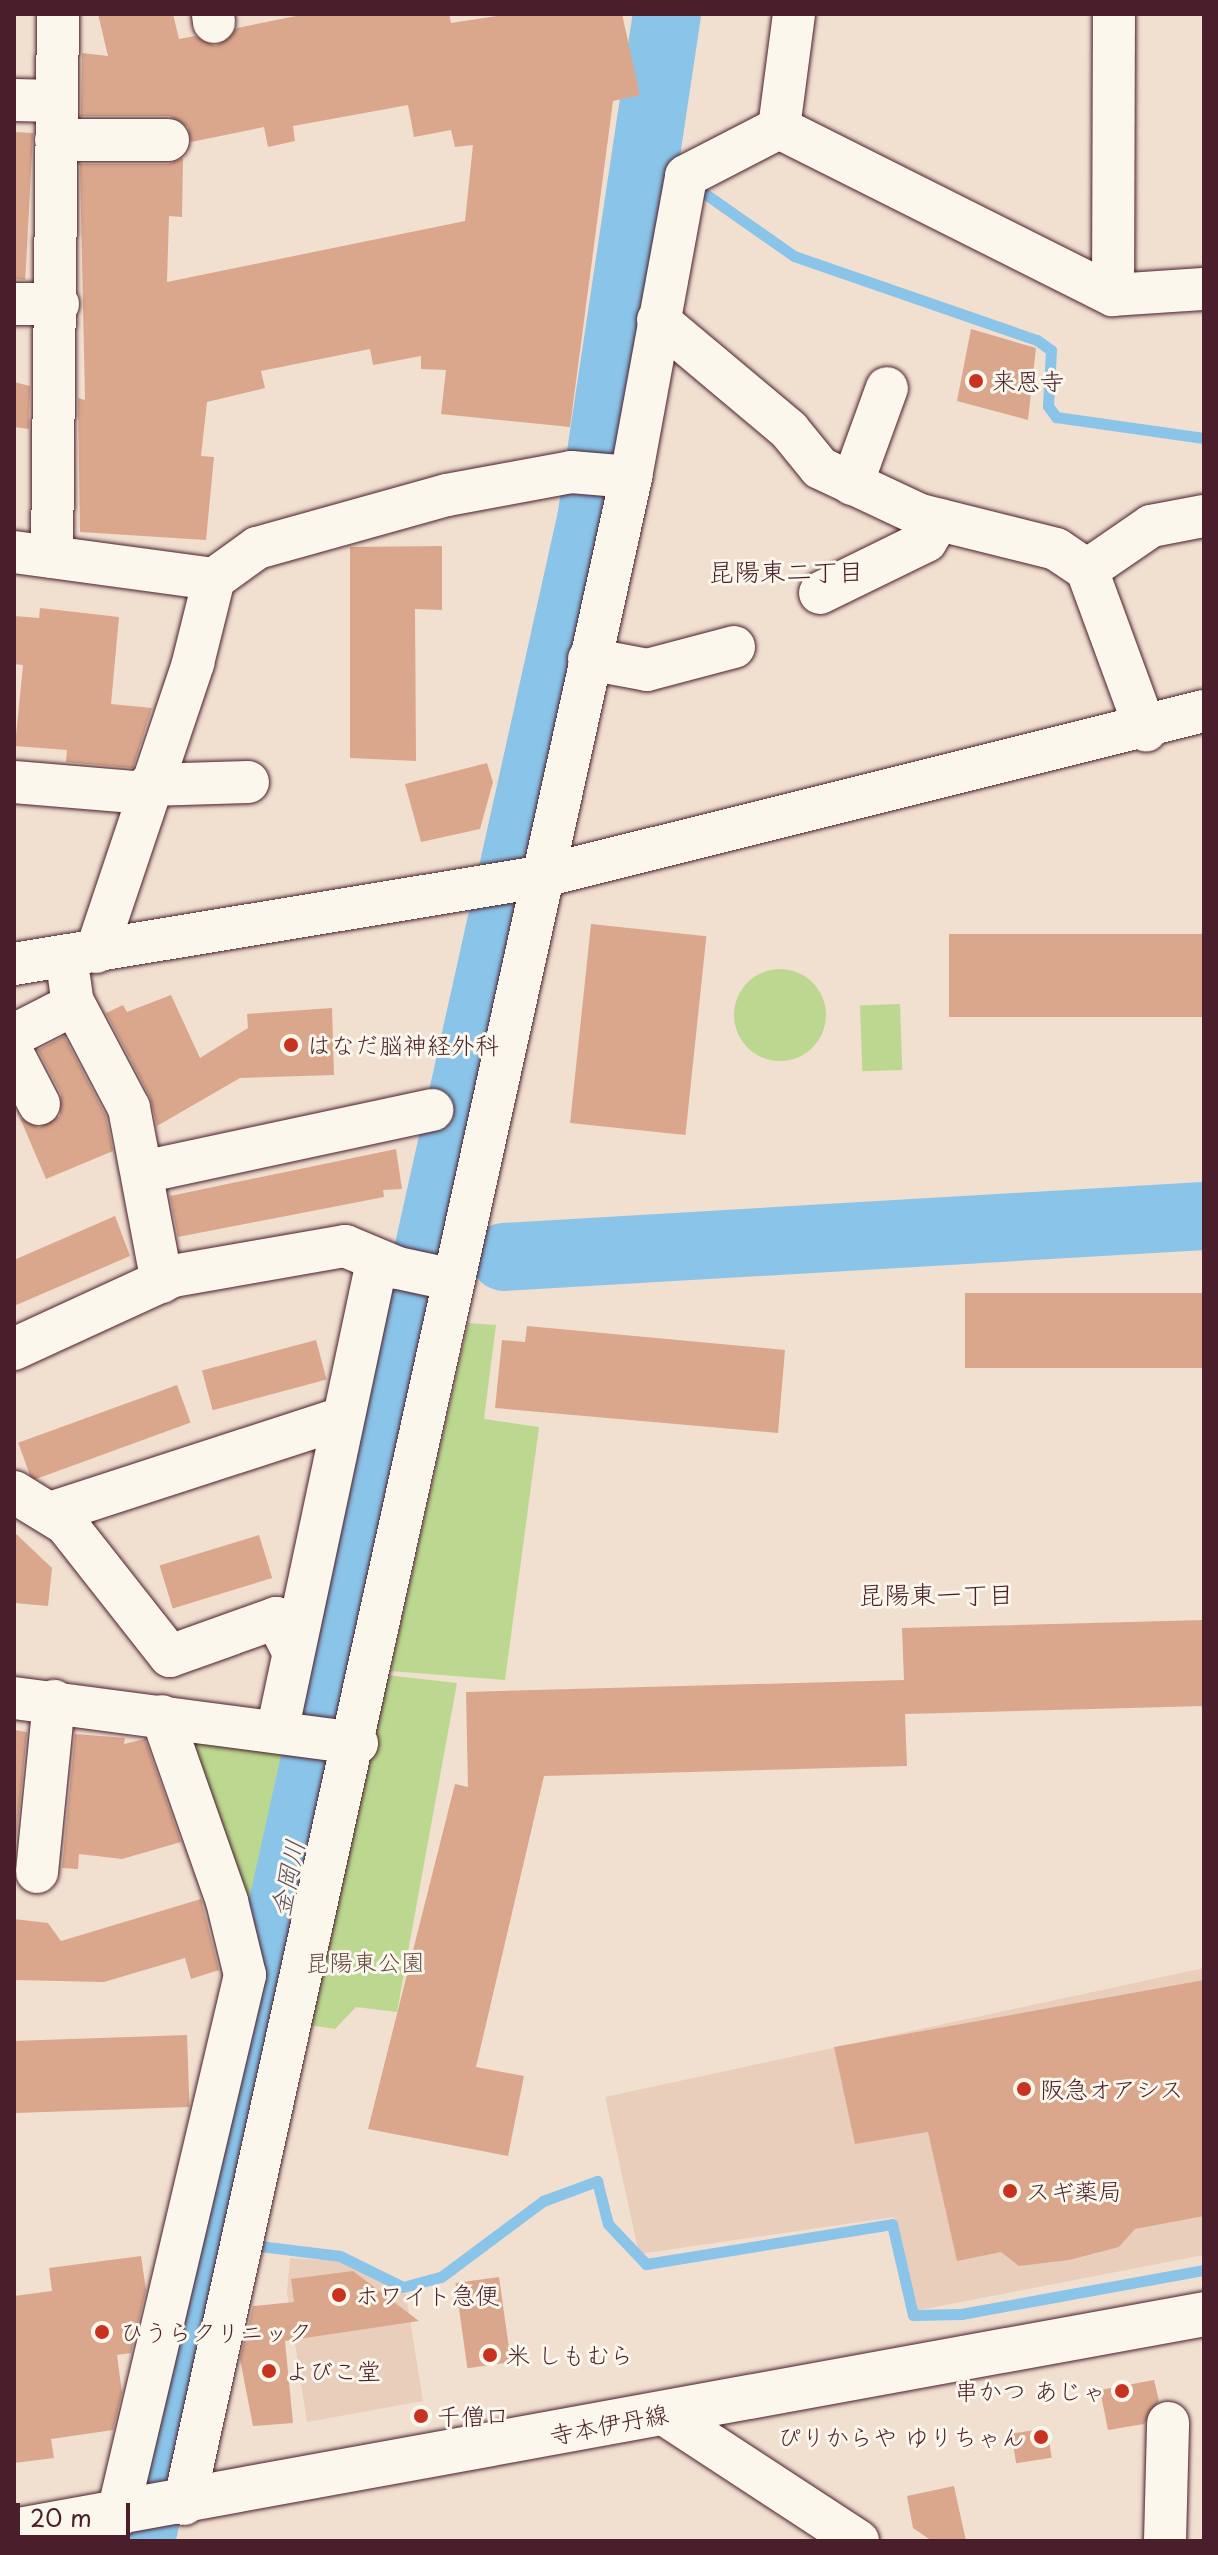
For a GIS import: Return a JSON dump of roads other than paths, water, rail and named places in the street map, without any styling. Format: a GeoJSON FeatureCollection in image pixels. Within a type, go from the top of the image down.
{"type":"FeatureCollection","features":[{"type":"Feature","properties":{"kind":"main road","name":"寺本伊丹線"},"geometry":{"type":"LineString","coordinates":[[14,2531],[149,2511],[1204,2314]]}},
{"type":"Feature","properties":{"kind":"street"},"geometry":{"type":"LineString","coordinates":[[58,14],[58,304],[33,554],[214,579]]}},
{"type":"Feature","properties":{"kind":"street"},"geometry":{"type":"LineString","coordinates":[[779,128],[794,14]]}},
{"type":"Feature","properties":{"kind":"street"},"geometry":{"type":"LineString","coordinates":[[1113,295],[1114,14]]}},
{"type":"Feature","properties":{"kind":"street"},"geometry":{"type":"LineString","coordinates":[[14,100],[57,121],[168,140]]}},
{"type":"Feature","properties":{"kind":"street"},"geometry":{"type":"LineString","coordinates":[[779,128],[1113,295],[1204,289]]}},
{"type":"Feature","properties":{"kind":"street"},"geometry":{"type":"LineString","coordinates":[[149,2511],[302,1985],[357,1743],[417,1271],[539,877],[631,477],[686,176],[779,128]]}},
{"type":"Feature","properties":{"kind":"street"},"geometry":{"type":"LineString","coordinates":[[14,304],[58,304]]}},
{"type":"Feature","properties":{"kind":"street"},"geometry":{"type":"LineString","coordinates":[[658,320],[789,430],[820,468],[939,520],[1056,549],[1087,570],[1146,730]]}},
{"type":"Feature","properties":{"kind":"street"},"geometry":{"type":"LineString","coordinates":[[852,484],[887,388]]}},
{"type":"Feature","properties":{"kind":"street"},"geometry":{"type":"LineString","coordinates":[[14,1035],[73,1005],[81,954],[148,789],[193,663],[214,579],[257,548],[431,499],[571,472],[631,477]]}},
{"type":"Feature","properties":{"kind":"street"},"geometry":{"type":"LineString","coordinates":[[1087,570],[1151,526],[1204,516]]}},
{"type":"Feature","properties":{"kind":"street"},"geometry":{"type":"LineString","coordinates":[[820,593],[926,541],[939,520]]}},
{"type":"Feature","properties":{"kind":"street"},"geometry":{"type":"LineString","coordinates":[[589,659],[647,670],[734,647]]}},
{"type":"Feature","properties":{"kind":"street"},"geometry":{"type":"LineString","coordinates":[[14,964],[539,877],[1146,730],[1204,711]]}},
{"type":"Feature","properties":{"kind":"street"},"geometry":{"type":"LineString","coordinates":[[14,782],[148,789],[248,782]]}},
{"type":"Feature","properties":{"kind":"street"},"geometry":{"type":"LineString","coordinates":[[72,1000],[129,1108],[162,1282]]}},
{"type":"Feature","properties":{"kind":"street"},"geometry":{"type":"LineString","coordinates":[[14,1056],[39,1104]]}},
{"type":"Feature","properties":{"kind":"street"},"geometry":{"type":"LineString","coordinates":[[143,1172],[432,1110]]}},
{"type":"Feature","properties":{"kind":"street"},"geometry":{"type":"LineString","coordinates":[[14,1349],[162,1282],[345,1246],[417,1271]]}},
{"type":"Feature","properties":{"kind":"street"},"geometry":{"type":"LineString","coordinates":[[277,1732],[340,1419],[417,1271]]}},
{"type":"Feature","properties":{"kind":"street"},"geometry":{"type":"LineString","coordinates":[[50,1513],[340,1419]]}},
{"type":"Feature","properties":{"kind":"street"},"geometry":{"type":"LineString","coordinates":[[14,1492],[66,1524],[170,1656],[179,1718],[245,1975],[149,2511]]}},
{"type":"Feature","properties":{"kind":"street"},"geometry":{"type":"LineString","coordinates":[[170,1656],[276,1618],[293,1652]]}},
{"type":"Feature","properties":{"kind":"street"},"geometry":{"type":"LineString","coordinates":[[37,1872],[34,1700],[357,1743]]}},
{"type":"Feature","properties":{"kind":"street"},"geometry":{"type":"LineString","coordinates":[[245,1975],[302,1985]]}},
{"type":"Feature","properties":{"kind":"street"},"geometry":{"type":"LineString","coordinates":[[664,2414],[858,2541]]}},
{"type":"Feature","properties":{"kind":"street"},"geometry":{"type":"LineString","coordinates":[[1165,2541],[1168,2423]]}},
{"type":"Feature","properties":{"kind":"waterway","name":"金岡川"},"geometry":{"type":"LineString","coordinates":[[141,2541],[591,520],[667,14]]}},
{"type":"Feature","properties":{"kind":"waterway"},"geometry":{"type":"LineString","coordinates":[[648,162],[679,178]]}},
{"type":"Feature","properties":{"kind":"waterway"},"geometry":{"type":"LineString","coordinates":[[694,186],[794,256],[1037,340],[1051,350],[1048,406],[1056,417],[1204,438]]}},
{"type":"Feature","properties":{"kind":"waterway"},"geometry":{"type":"LineString","coordinates":[[504,1257],[1204,1216]]}},
{"type":"Feature","properties":{"kind":"waterway"},"geometry":{"type":"LineString","coordinates":[[251,2245],[340,2256],[403,2287],[441,2277],[543,2201],[597,2181],[608,2224],[646,2264],[892,2224],[913,2315],[961,2314],[1204,2270]]}},
{"type":"Feature","properties":{"kind":"waterway"},"geometry":{"type":"LineString","coordinates":[[207,2239],[234,2243]]}},
{"type":"Feature","properties":{"kind":"place","name":"来恩寺"},"geometry":{"type":"Point","coordinates":[976,381]}},
{"type":"Feature","properties":{"kind":"place","name":"はなだ脳神経外科"},"geometry":{"type":"Point","coordinates":[291,1045]}},
{"type":"Feature","properties":{"kind":"place","name":"阪急オアシス"},"geometry":{"type":"Point","coordinates":[1024,2089]}},
{"type":"Feature","properties":{"kind":"place","name":"スギ薬局"},"geometry":{"type":"Point","coordinates":[1010,2191]}},
{"type":"Feature","properties":{"kind":"place","name":"ホワイト急便"},"geometry":{"type":"Point","coordinates":[339,2295]}},
{"type":"Feature","properties":{"kind":"place","name":"ひうらクリニック"},"geometry":{"type":"Point","coordinates":[102,2332]}},
{"type":"Feature","properties":{"kind":"place","name":"米 しもむら"},"geometry":{"type":"Point","coordinates":[490,2355]}},
{"type":"Feature","properties":{"kind":"place","name":"よびこ堂"},"geometry":{"type":"Point","coordinates":[269,2371]}},
{"type":"Feature","properties":{"kind":"place","name":"串かつ あじゃ"},"geometry":{"type":"Point","coordinates":[1122,2391]}},
{"type":"Feature","properties":{"kind":"place","name":"千僧口"},"geometry":{"type":"Point","coordinates":[421,2416]}},
{"type":"Feature","properties":{"kind":"place","name":"ぴりからや ゆりちゃん"},"geometry":{"type":"Point","coordinates":[1041,2437]}},
{"type":"Feature","properties":{"kind":"district","name":"昆陽東二丁目"},"geometry":{"type":"Point","coordinates":[786,571]}},
{"type":"Feature","properties":{"kind":"district","name":"昆陽東一丁目"},"geometry":{"type":"Point","coordinates":[936,1594]}},
{"type":"Feature","properties":{"kind":"park label","name":"昆陽東公園"},"geometry":{"type":"Point","coordinates":[365,1962]}}]}
